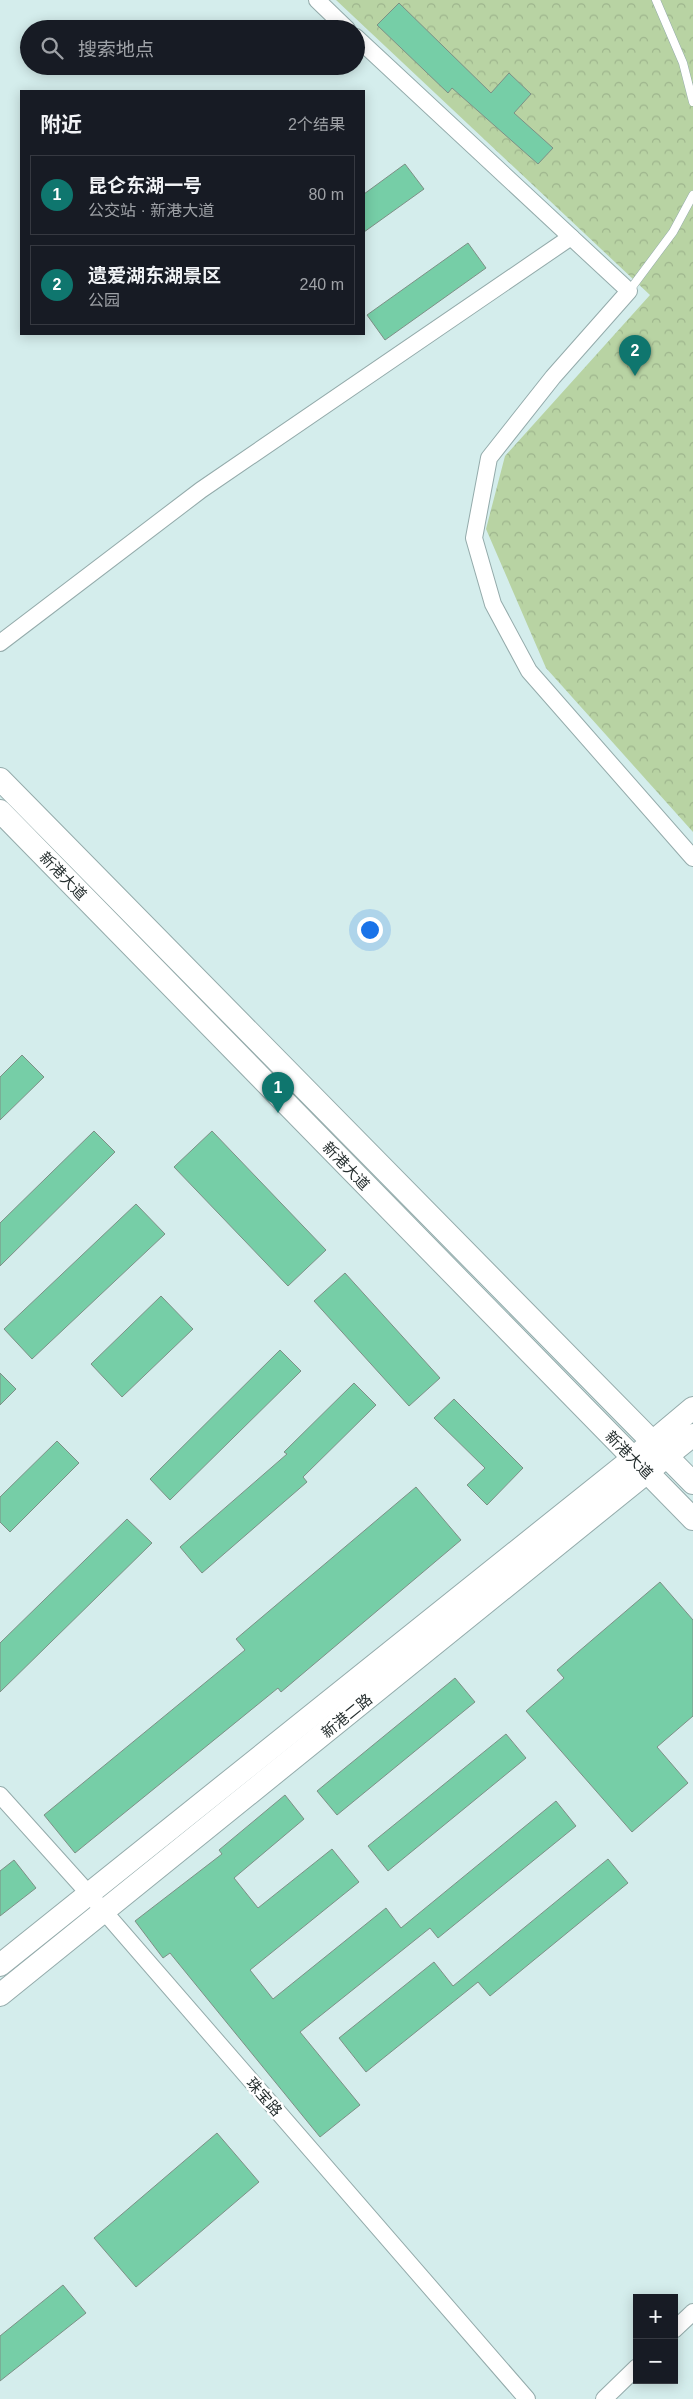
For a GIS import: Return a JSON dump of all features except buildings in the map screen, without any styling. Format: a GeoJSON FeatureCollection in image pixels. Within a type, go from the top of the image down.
{"type":"FeatureCollection","features":[{"type":"Feature","properties":{"kind":"main road","name":"新港大道"},"geometry":{"type":"LineString","coordinates":[[0,780],[693,1483]]}},
{"type":"Feature","properties":{"kind":"main road","name":"新港大道"},"geometry":{"type":"LineString","coordinates":[[0,811],[693,1519]]}},
{"type":"Feature","properties":{"kind":"main road","name":"新港二路"},"geometry":{"type":"LineString","coordinates":[[0,1995],[103,1912],[640,1466],[659,1449],[693,1408]]}},
{"type":"Feature","properties":{"kind":"main road","name":"新港二路"},"geometry":{"type":"LineString","coordinates":[[659,1449],[693,1435]]}},
{"type":"Feature","properties":{"kind":"main road","name":"新港二路"},"geometry":{"type":"LineString","coordinates":[[0,1965],[640,1466]]}},
{"type":"Feature","properties":{"kind":"street"},"geometry":{"type":"LineString","coordinates":[[317,0],[338,20]]}},
{"type":"Feature","properties":{"kind":"street"},"geometry":{"type":"LineString","coordinates":[[365,45],[629,291],[553,376],[489,458],[474,538],[493,604],[529,671],[693,858]]}},
{"type":"Feature","properties":{"kind":"street"},"geometry":{"type":"LineString","coordinates":[[0,643],[202,490],[571,237]]}},
{"type":"Feature","properties":{"kind":"street","name":"珠宝路"},"geometry":{"type":"LineString","coordinates":[[0,1795],[89,1894],[527,2399]]}},
{"type":"Feature","properties":{"kind":"street"},"geometry":{"type":"LineString","coordinates":[[678,2326],[693,2312]]}},
{"type":"Feature","properties":{"kind":"street"},"geometry":{"type":"LineString","coordinates":[[604,2399],[633,2371]]}},
{"type":"Feature","properties":{"kind":"lane"},"geometry":{"type":"LineString","coordinates":[[656,0],[683,63],[693,102]]}},
{"type":"Feature","properties":{"kind":"lane"},"geometry":{"type":"LineString","coordinates":[[629,291],[673,232],[693,195]]}},
{"type":"Feature","properties":{"kind":"green space"},"geometry":{"type":"Polygon","coordinates":[[[336,0],[693,0],[693,832],[546,668],[486,529],[505,456],[650,295],[365,27],[365,20],[357,20],[336,0]]]}},
{"type":"Feature","properties":{"kind":"place","name":"遗爱湖东湖景区"},"geometry":{"type":"Point","coordinates":[635,376]}},
{"type":"Feature","properties":{"kind":"place","name":"昆仑东湖一号"},"geometry":{"type":"Point","coordinates":[278,1113]}}]}
